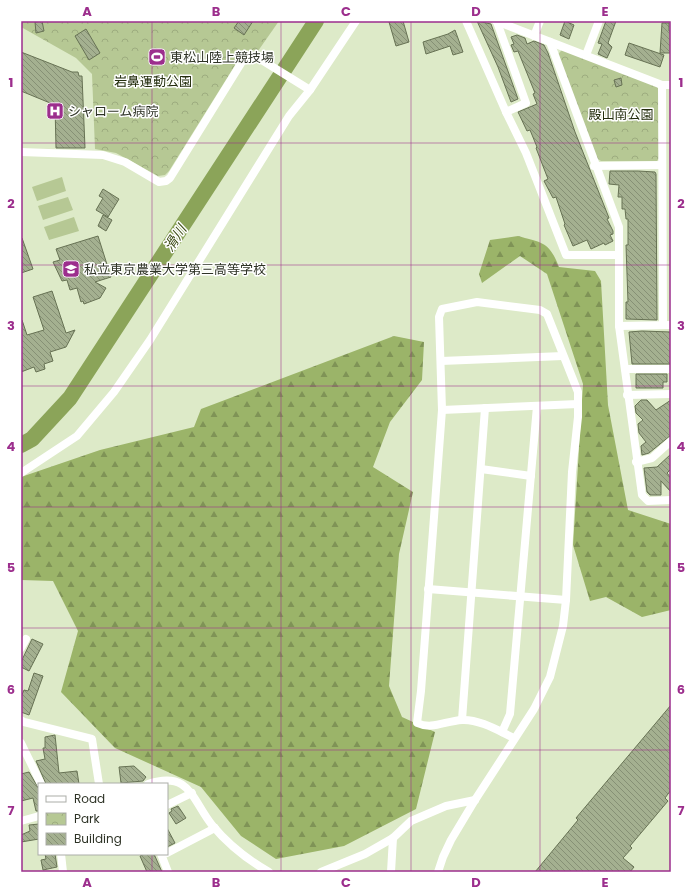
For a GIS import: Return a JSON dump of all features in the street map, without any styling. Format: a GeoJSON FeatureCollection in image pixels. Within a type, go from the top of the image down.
{"type":"FeatureCollection","features":[{"type":"Feature","properties":{"kind":"street"},"geometry":{"type":"LineString","coordinates":[[21,473],[77,436],[114,392],[150,340],[306,88],[356,21]]}},
{"type":"Feature","properties":{"kind":"street"},"geometry":{"type":"LineString","coordinates":[[466,21],[506,112],[526,153],[566,255],[618,256]]}},
{"type":"Feature","properties":{"kind":"street"},"geometry":{"type":"LineString","coordinates":[[496,21],[526,103],[506,112]]}},
{"type":"Feature","properties":{"kind":"street"},"geometry":{"type":"LineString","coordinates":[[496,21],[662,85],[671,85]]}},
{"type":"Feature","properties":{"kind":"street"},"geometry":{"type":"LineString","coordinates":[[534,36],[540,21]]}},
{"type":"Feature","properties":{"kind":"street"},"geometry":{"type":"LineString","coordinates":[[586,56],[599,21]]}},
{"type":"Feature","properties":{"kind":"street"},"geometry":{"type":"LineString","coordinates":[[550,42],[594,166],[619,228],[619,326],[636,462],[642,495],[648,500],[671,500]]}},
{"type":"Feature","properties":{"kind":"street"},"geometry":{"type":"LineString","coordinates":[[21,152],[108,156],[125,162],[156,180],[166,181],[245,57],[254,56],[262,60],[306,88]]}},
{"type":"Feature","properties":{"kind":"street"},"geometry":{"type":"LineString","coordinates":[[619,326],[667,325],[667,226],[662,165],[662,85]]}},
{"type":"Feature","properties":{"kind":"street"},"geometry":{"type":"LineString","coordinates":[[594,166],[662,165]]}},
{"type":"Feature","properties":{"kind":"street"},"geometry":{"type":"LineString","coordinates":[[438,872],[448,845],[514,738],[534,709],[550,676],[558,648],[566,600],[572,472],[578,392],[547,314],[540,310],[477,302],[442,309],[439,317],[442,410],[421,691],[417,723],[426,727],[462,720],[473,720],[514,738]]}},
{"type":"Feature","properties":{"kind":"street"},"geometry":{"type":"LineString","coordinates":[[441,362],[563,356]]}},
{"type":"Feature","properties":{"kind":"street"},"geometry":{"type":"LineString","coordinates":[[625,369],[671,369]]}},
{"type":"Feature","properties":{"kind":"street"},"geometry":{"type":"LineString","coordinates":[[627,395],[671,394]]}},
{"type":"Feature","properties":{"kind":"street"},"geometry":{"type":"LineString","coordinates":[[442,410],[578,404]]}},
{"type":"Feature","properties":{"kind":"street"},"geometry":{"type":"LineString","coordinates":[[502,732],[510,714],[537,406]]}},
{"type":"Feature","properties":{"kind":"street"},"geometry":{"type":"LineString","coordinates":[[462,720],[485,408]]}},
{"type":"Feature","properties":{"kind":"street"},"geometry":{"type":"LineString","coordinates":[[636,462],[652,458],[671,441]]}},
{"type":"Feature","properties":{"kind":"street"},"geometry":{"type":"LineString","coordinates":[[481,469],[531,476]]}},
{"type":"Feature","properties":{"kind":"street"},"geometry":{"type":"LineString","coordinates":[[428,589],[566,600]]}},
{"type":"Feature","properties":{"kind":"street"},"geometry":{"type":"LineString","coordinates":[[21,648],[26,639]]}},
{"type":"Feature","properties":{"kind":"street"},"geometry":{"type":"LineString","coordinates":[[22,723],[92,739],[99,783]]}},
{"type":"Feature","properties":{"kind":"street"},"geometry":{"type":"LineString","coordinates":[[21,744],[40,783]]}},
{"type":"Feature","properties":{"kind":"street"},"geometry":{"type":"LineString","coordinates":[[151,783],[160,780],[175,782],[192,793],[215,828],[233,846],[269,872]]}},
{"type":"Feature","properties":{"kind":"street"},"geometry":{"type":"LineString","coordinates":[[168,805],[192,793]]}},
{"type":"Feature","properties":{"kind":"street"},"geometry":{"type":"LineString","coordinates":[[322,872],[365,854],[393,838],[411,821],[446,806],[475,800]]}},
{"type":"Feature","properties":{"kind":"street"},"geometry":{"type":"LineString","coordinates":[[21,821],[38,816]]}},
{"type":"Feature","properties":{"kind":"street"},"geometry":{"type":"LineString","coordinates":[[168,852],[215,828]]}},
{"type":"Feature","properties":{"kind":"street"},"geometry":{"type":"LineString","coordinates":[[391,872],[393,838]]}},
{"type":"Feature","properties":{"kind":"street"},"geometry":{"type":"LineString","coordinates":[[61,855],[63,872]]}},
{"type":"Feature","properties":{"kind":"street"},"geometry":{"type":"LineString","coordinates":[[163,855],[168,872]]}},
{"type":"Feature","properties":{"kind":"green space","name":"岩鼻運動公園"},"geometry":{"type":"Polygon","coordinates":[[[21,21],[279,21],[258,51],[252,50],[242,54],[169,171],[165,175],[158,176],[116,153],[95,149],[92,74],[76,58],[21,27],[21,21]]]}},
{"type":"Feature","properties":{"kind":"green space","name":"殿山南公園"},"geometry":{"type":"Polygon","coordinates":[[[562,50],[653,84],[659,89],[660,157],[657,161],[601,161],[596,158],[558,54],[562,50]]]}},
{"type":"Feature","properties":{"kind":"green space"},"geometry":{"type":"Polygon","coordinates":[[[62,177],[66,191],[37,201],[32,187],[62,177]]]}},
{"type":"Feature","properties":{"kind":"green space"},"geometry":{"type":"Polygon","coordinates":[[[68,197],[73,210],[43,220],[38,206],[68,197]]]}},
{"type":"Feature","properties":{"kind":"green space"},"geometry":{"type":"Polygon","coordinates":[[[74,217],[79,231],[49,240],[44,227],[74,217]]]}},
{"type":"Feature","properties":{"kind":"green space"},"geometry":{"type":"Polygon","coordinates":[[[518,236],[544,244],[552,252],[559,267],[595,271],[601,281],[608,405],[628,510],[671,524],[671,610],[642,617],[606,597],[590,601],[573,545],[583,384],[547,274],[520,256],[482,283],[479,274],[490,240],[518,236]]]}},
{"type":"Feature","properties":{"kind":"green space"},"geometry":{"type":"Polygon","coordinates":[[[394,336],[424,342],[422,380],[390,422],[373,467],[413,492],[399,554],[389,686],[402,717],[435,732],[416,809],[344,846],[276,859],[241,836],[201,787],[115,748],[61,692],[78,631],[53,581],[21,580],[21,477],[100,450],[194,427],[201,409],[394,336]]]}},
{"type":"Feature","properties":{"kind":"building"},"geometry":{"type":"Polygon","coordinates":[[[42,21],[44,31],[36,33],[35,22],[42,21]]]}},
{"type":"Feature","properties":{"kind":"building"},"geometry":{"type":"Polygon","coordinates":[[[239,21],[253,21],[244,35],[234,28],[239,21]]]}},
{"type":"Feature","properties":{"kind":"building"},"geometry":{"type":"Polygon","coordinates":[[[403,21],[409,42],[396,46],[389,22],[403,21]]]}},
{"type":"Feature","properties":{"kind":"building"},"geometry":{"type":"Polygon","coordinates":[[[477,21],[491,24],[518,99],[511,102],[498,67],[477,21]]]}},
{"type":"Feature","properties":{"kind":"building"},"geometry":{"type":"Polygon","coordinates":[[[565,21],[574,25],[569,39],[560,35],[565,21]]]}},
{"type":"Feature","properties":{"kind":"building"},"geometry":{"type":"Polygon","coordinates":[[[606,21],[616,21],[608,43],[612,47],[607,58],[598,54],[602,44],[598,43],[606,21]]]}},
{"type":"Feature","properties":{"kind":"building"},"geometry":{"type":"Polygon","coordinates":[[[662,23],[669,23],[669,31],[671,31],[671,53],[660,53],[662,23]]]}},
{"type":"Feature","properties":{"kind":"building"},"geometry":{"type":"Polygon","coordinates":[[[86,29],[100,53],[89,60],[75,36],[86,29]]]}},
{"type":"Feature","properties":{"kind":"building"},"geometry":{"type":"Polygon","coordinates":[[[455,30],[463,52],[453,55],[450,46],[426,54],[423,42],[448,34],[455,30]]]}},
{"type":"Feature","properties":{"kind":"building"},"geometry":{"type":"Polygon","coordinates":[[[517,35],[525,38],[527,44],[534,41],[544,45],[548,53],[575,132],[609,218],[607,219],[613,231],[613,234],[610,235],[613,241],[605,245],[604,243],[591,249],[587,240],[573,246],[564,225],[565,224],[556,197],[553,198],[544,181],[548,179],[536,148],[537,147],[530,130],[527,131],[518,112],[537,104],[533,94],[535,93],[518,51],[514,52],[511,45],[514,44],[511,37],[517,35]]]}},
{"type":"Feature","properties":{"kind":"building"},"geometry":{"type":"Polygon","coordinates":[[[629,43],[664,55],[660,67],[625,55],[629,43]]]}},
{"type":"Feature","properties":{"kind":"building"},"geometry":{"type":"Polygon","coordinates":[[[21,52],[72,72],[78,72],[79,76],[82,76],[85,148],[56,148],[55,105],[21,91],[21,52]]]}},
{"type":"Feature","properties":{"kind":"building"},"geometry":{"type":"Polygon","coordinates":[[[621,78],[622,85],[616,87],[614,80],[621,78]]]}},
{"type":"Feature","properties":{"kind":"building"},"geometry":{"type":"Polygon","coordinates":[[[610,171],[655,172],[656,174],[657,320],[626,319],[626,302],[628,302],[626,245],[628,245],[628,219],[626,219],[625,209],[622,209],[622,197],[618,197],[619,185],[609,184],[610,171]]]}},
{"type":"Feature","properties":{"kind":"building"},"geometry":{"type":"Polygon","coordinates":[[[103,189],[119,199],[108,217],[96,210],[103,198],[99,196],[103,189]]]}},
{"type":"Feature","properties":{"kind":"building"},"geometry":{"type":"Polygon","coordinates":[[[103,215],[112,220],[106,231],[98,226],[103,215]]]}},
{"type":"Feature","properties":{"kind":"building"},"geometry":{"type":"Polygon","coordinates":[[[98,236],[111,277],[95,282],[106,288],[100,298],[84,304],[83,301],[81,302],[77,288],[70,290],[67,280],[62,281],[53,262],[60,260],[56,249],[98,236]]]}},
{"type":"Feature","properties":{"kind":"building"},"geometry":{"type":"Polygon","coordinates":[[[21,238],[33,269],[21,273],[21,238]]]}},
{"type":"Feature","properties":{"kind":"building"},"geometry":{"type":"Polygon","coordinates":[[[52,291],[66,333],[75,330],[66,347],[50,352],[53,361],[44,364],[45,369],[36,372],[34,367],[21,372],[21,320],[27,335],[44,330],[33,297],[52,291]]]}},
{"type":"Feature","properties":{"kind":"building"},"geometry":{"type":"Polygon","coordinates":[[[629,332],[671,332],[671,364],[632,364],[629,332]]]}},
{"type":"Feature","properties":{"kind":"building"},"geometry":{"type":"Polygon","coordinates":[[[636,374],[667,374],[667,382],[663,382],[663,388],[636,388],[636,374]]]}},
{"type":"Feature","properties":{"kind":"building"},"geometry":{"type":"Polygon","coordinates":[[[641,400],[647,400],[656,410],[671,400],[671,435],[649,453],[642,455],[641,446],[646,442],[639,433],[638,424],[643,420],[636,413],[635,406],[641,400]]]}},
{"type":"Feature","properties":{"kind":"building"},"geometry":{"type":"Polygon","coordinates":[[[671,454],[671,469],[667,473],[671,478],[671,492],[661,481],[661,495],[650,495],[647,492],[644,468],[657,467],[671,454]]]}},
{"type":"Feature","properties":{"kind":"building"},"geometry":{"type":"Polygon","coordinates":[[[32,639],[43,644],[29,671],[21,667],[21,662],[32,639]]]}},
{"type":"Feature","properties":{"kind":"building"},"geometry":{"type":"Polygon","coordinates":[[[34,673],[43,676],[29,715],[21,712],[21,697],[24,690],[28,691],[34,673]]]}},
{"type":"Feature","properties":{"kind":"building"},"geometry":{"type":"Polygon","coordinates":[[[671,705],[671,790],[665,798],[668,801],[630,846],[632,848],[623,858],[634,867],[630,872],[535,872],[578,820],[576,818],[671,705]]]}},
{"type":"Feature","properties":{"kind":"building"},"geometry":{"type":"Polygon","coordinates":[[[55,735],[59,773],[77,771],[79,783],[46,783],[36,761],[45,759],[43,748],[45,748],[45,737],[55,735]]]}},
{"type":"Feature","properties":{"kind":"building"},"geometry":{"type":"Polygon","coordinates":[[[134,766],[146,777],[143,781],[121,783],[119,767],[134,766]]]}},
{"type":"Feature","properties":{"kind":"building"},"geometry":{"type":"Polygon","coordinates":[[[29,772],[38,787],[38,811],[36,811],[33,798],[21,801],[21,774],[29,772]]]}},
{"type":"Feature","properties":{"kind":"building"},"geometry":{"type":"Polygon","coordinates":[[[178,806],[186,818],[176,824],[169,813],[172,811],[171,809],[178,806]]]}},
{"type":"Feature","properties":{"kind":"building"},"geometry":{"type":"Polygon","coordinates":[[[38,824],[38,839],[21,842],[21,835],[30,831],[29,825],[38,824]]]}},
{"type":"Feature","properties":{"kind":"building"},"geometry":{"type":"Polygon","coordinates":[[[168,830],[175,843],[168,846],[168,830]]]}},
{"type":"Feature","properties":{"kind":"building"},"geometry":{"type":"Polygon","coordinates":[[[45,855],[55,855],[57,867],[43,870],[41,860],[46,859],[45,855]]]}},
{"type":"Feature","properties":{"kind":"building"},"geometry":{"type":"Polygon","coordinates":[[[154,855],[162,872],[147,872],[140,856],[154,855]]]}},
{"type":"Feature","properties":{"kind":"waterway","name":"滑川"},"geometry":{"type":"LineString","coordinates":[[21,445],[32,439],[70,398],[316,21]]}},
{"type":"Feature","properties":{"kind":"place","name":"東松山陸上競技場"},"geometry":{"type":"Point","coordinates":[157,57]}},
{"type":"Feature","properties":{"kind":"place","name":"シャローム病院"},"geometry":{"type":"Point","coordinates":[55,111]}},
{"type":"Feature","properties":{"kind":"place","name":"私立東京農業大学第三高等学校"},"geometry":{"type":"Point","coordinates":[71,269]}}]}
